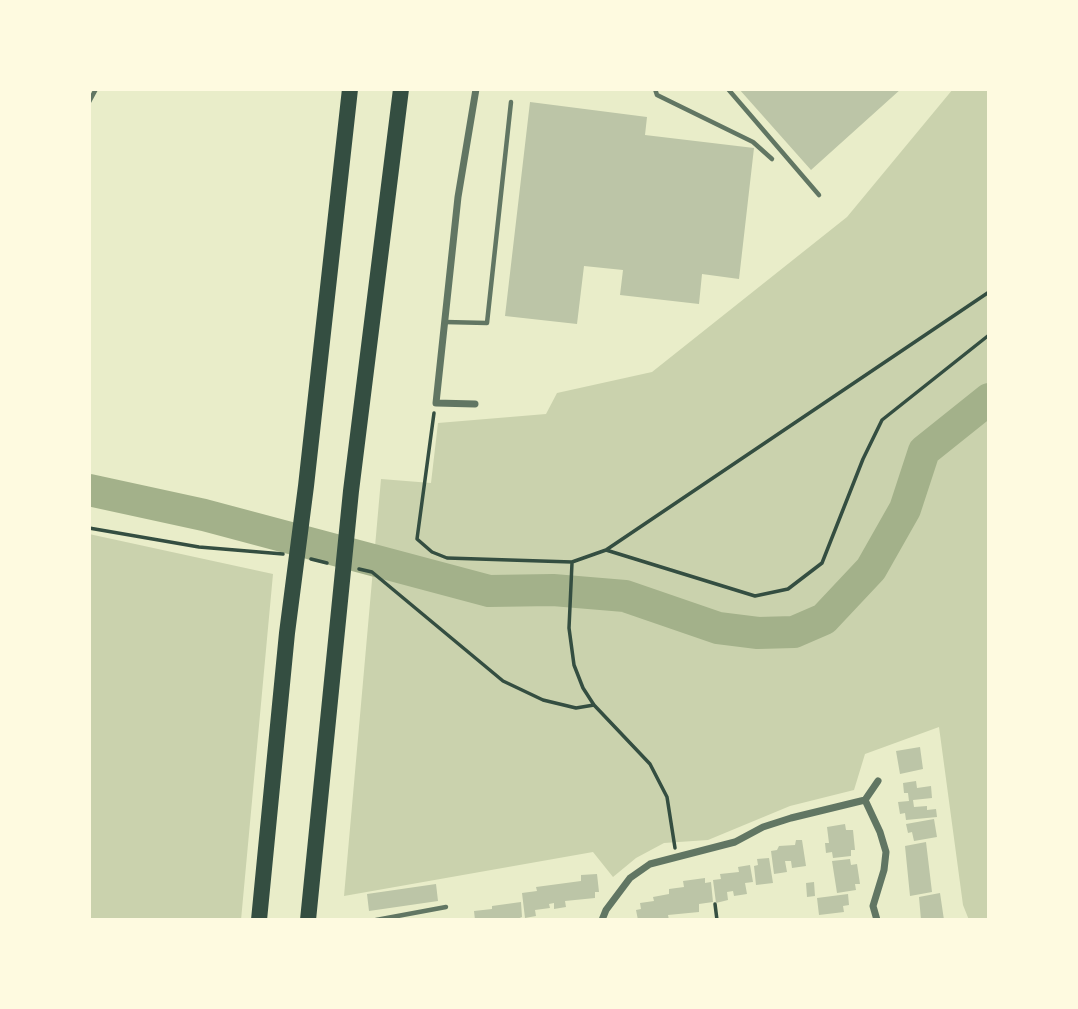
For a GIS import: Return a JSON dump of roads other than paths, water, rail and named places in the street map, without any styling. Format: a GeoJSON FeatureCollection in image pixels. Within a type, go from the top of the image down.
{"type":"FeatureCollection","features":[{"type":"Feature","properties":{"kind":"highway"},"geometry":{"type":"LineString","coordinates":[[259,920],[288,632],[349,89]]}},
{"type":"Feature","properties":{"kind":"highway"},"geometry":{"type":"LineString","coordinates":[[308,920],[351,491],[401,89]]}},
{"type":"Feature","properties":{"kind":"street"},"geometry":{"type":"LineString","coordinates":[[475,404],[436,403],[458,197],[476,89]]}},
{"type":"Feature","properties":{"kind":"street"},"geometry":{"type":"LineString","coordinates":[[602,920],[606,910],[630,878],[650,864],[735,842],[763,827],[791,818],[865,800],[878,781]]}},
{"type":"Feature","properties":{"kind":"street"},"geometry":{"type":"LineString","coordinates":[[865,800],[886,852],[884,870],[873,906],[877,920]]}},
{"type":"Feature","properties":{"kind":"lane"},"geometry":{"type":"LineString","coordinates":[[89,102],[96,89]]}},
{"type":"Feature","properties":{"kind":"lane"},"geometry":{"type":"LineString","coordinates":[[655,89],[657,95],[753,142],[772,159]]}},
{"type":"Feature","properties":{"kind":"lane"},"geometry":{"type":"LineString","coordinates":[[728,89],[819,195]]}},
{"type":"Feature","properties":{"kind":"lane"},"geometry":{"type":"LineString","coordinates":[[445,322],[487,323],[511,102]]}},
{"type":"Feature","properties":{"kind":"lane"},"geometry":{"type":"LineString","coordinates":[[376,920],[407,917],[446,907]]}},
{"type":"Feature","properties":{"kind":"waterway"},"geometry":{"type":"LineString","coordinates":[[89,490],[204,515],[489,591],[553,590],[625,596],[718,628],[758,633],[794,632],[824,619],[871,569],[905,509],[924,451],[989,399]]}}]}
